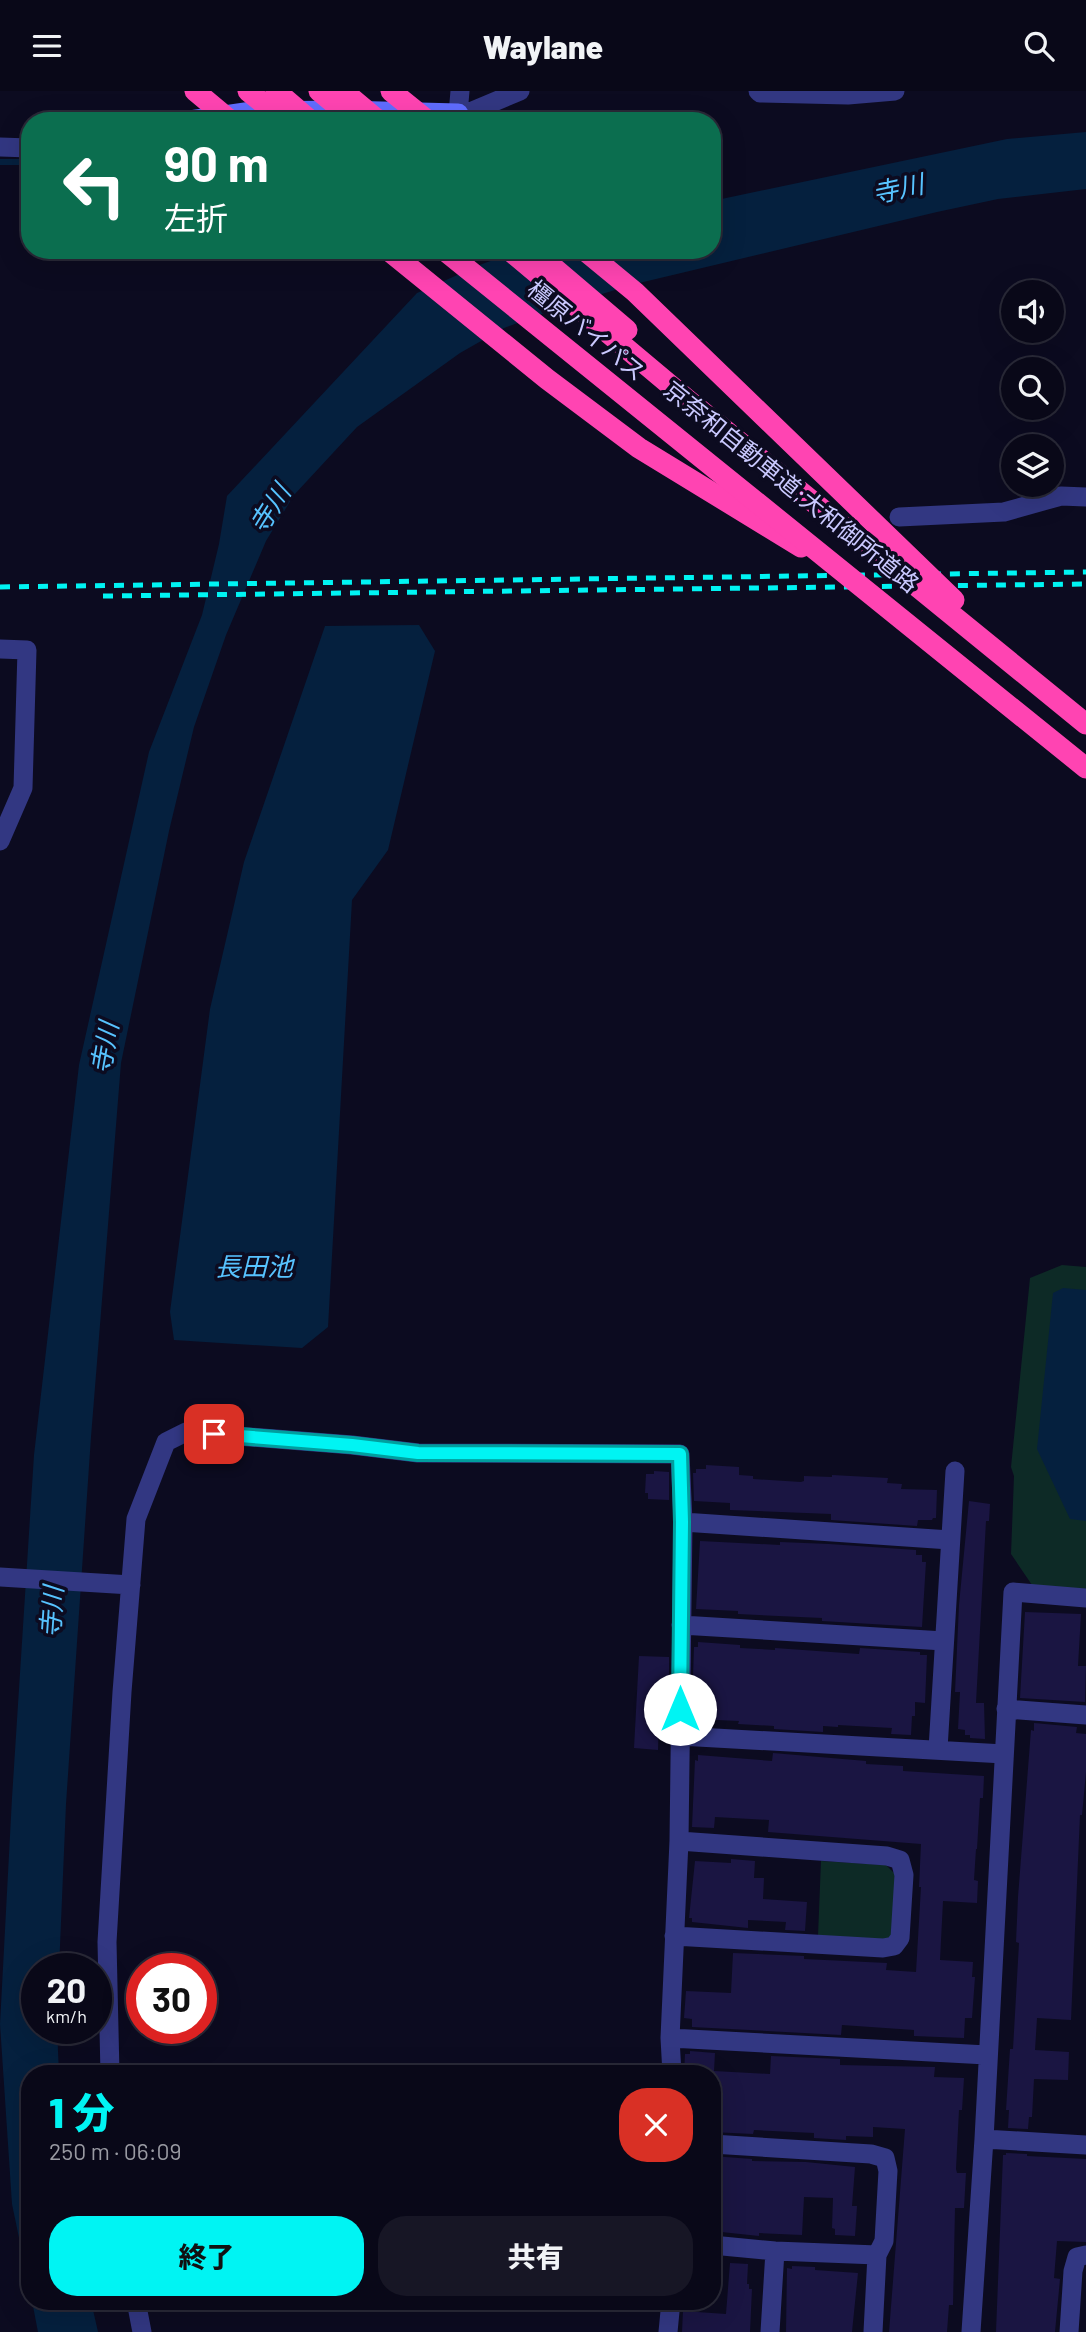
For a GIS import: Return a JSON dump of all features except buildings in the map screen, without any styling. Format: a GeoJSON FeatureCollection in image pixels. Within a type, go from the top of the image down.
{"type":"FeatureCollection","features":[{"type":"Feature","properties":{"kind":"highway"},"geometry":{"type":"LineString","coordinates":[[195,91],[220,112]]}},
{"type":"Feature","properties":{"kind":"highway"},"geometry":{"type":"LineString","coordinates":[[248,91],[274,112]]}},
{"type":"Feature","properties":{"kind":"highway"},"geometry":{"type":"LineString","coordinates":[[275,91],[300,112]]}},
{"type":"Feature","properties":{"kind":"highway"},"geometry":{"type":"LineString","coordinates":[[319,91],[344,112]]}},
{"type":"Feature","properties":{"kind":"highway"},"geometry":{"type":"LineString","coordinates":[[343,91],[368,112]]}},
{"type":"Feature","properties":{"kind":"highway"},"geometry":{"type":"LineString","coordinates":[[391,91],[417,112]]}},
{"type":"Feature","properties":{"kind":"highway"},"geometry":{"type":"LineString","coordinates":[[399,259],[547,379],[639,448],[839,571]]}},
{"type":"Feature","properties":{"kind":"highway","name":"橿原バイパス"},"geometry":{"type":"LineString","coordinates":[[455,259],[1086,768]]}},
{"type":"Feature","properties":{"kind":"highway","name":"京奈和自動車道;大和御所道路"},"geometry":{"type":"LineString","coordinates":[[477,259],[670,422],[1086,761]]}},
{"type":"Feature","properties":{"kind":"highway","name":"京奈和自動車道;大和御所道路"},"geometry":{"type":"LineString","coordinates":[[520,259],[688,400],[1086,724]]}},
{"type":"Feature","properties":{"kind":"highway","name":"橿原バイパス"},"geometry":{"type":"LineString","coordinates":[[544,259],[1086,714]]}},
{"type":"Feature","properties":{"kind":"highway"},"geometry":{"type":"LineString","coordinates":[[595,259],[635,292],[993,638]]}},
{"type":"Feature","properties":{"kind":"street"},"geometry":{"type":"LineString","coordinates":[[458,112],[460,91]]}},
{"type":"Feature","properties":{"kind":"street"},"geometry":{"type":"LineString","coordinates":[[758,91],[894,91]]}},
{"type":"Feature","properties":{"kind":"street"},"geometry":{"type":"LineString","coordinates":[[470,112],[514,92]]}},
{"type":"Feature","properties":{"kind":"street"},"geometry":{"type":"LineString","coordinates":[[251,112],[381,112]]}},
{"type":"Feature","properties":{"kind":"street"},"geometry":{"type":"LineString","coordinates":[[0,147],[21,148]]}},
{"type":"Feature","properties":{"kind":"street"},"geometry":{"type":"LineString","coordinates":[[899,517],[1004,512],[1061,496],[1086,497]]}},
{"type":"Feature","properties":{"kind":"street"},"geometry":{"type":"LineString","coordinates":[[0,649],[27,650],[23,788],[0,841]]}},
{"type":"Feature","properties":{"kind":"street"},"geometry":{"type":"LineString","coordinates":[[110,2065],[107,1943],[122,1692],[124,1584],[136,1520],[166,1442],[186,1432],[418,1453],[680,1454],[682,1522],[679,1841],[670,2038],[672,2065]]}},
{"type":"Feature","properties":{"kind":"street"},"geometry":{"type":"LineString","coordinates":[[938,1749],[955,1471]]}},
{"type":"Feature","properties":{"kind":"street"},"geometry":{"type":"LineString","coordinates":[[682,1522],[950,1540]]}},
{"type":"Feature","properties":{"kind":"street"},"geometry":{"type":"LineString","coordinates":[[0,1577],[124,1584]]}},
{"type":"Feature","properties":{"kind":"street"},"geometry":{"type":"LineString","coordinates":[[971,2332],[1013,1593],[1086,1598]]}},
{"type":"Feature","properties":{"kind":"street"},"geometry":{"type":"LineString","coordinates":[[681,1625],[944,1641]]}},
{"type":"Feature","properties":{"kind":"street"},"geometry":{"type":"LineString","coordinates":[[1006,1709],[1086,1714]]}},
{"type":"Feature","properties":{"kind":"street"},"geometry":{"type":"LineString","coordinates":[[680,1736],[1004,1754]]}},
{"type":"Feature","properties":{"kind":"street"},"geometry":{"type":"LineString","coordinates":[[674,1936],[884,1948],[894,1946],[900,1938],[904,1875],[900,1860],[887,1856],[679,1841]]}},
{"type":"Feature","properties":{"kind":"street"},"geometry":{"type":"LineString","coordinates":[[670,2038],[987,2055]]}},
{"type":"Feature","properties":{"kind":"street"},"geometry":{"type":"LineString","coordinates":[[984,2139],[1086,2145]]}},
{"type":"Feature","properties":{"kind":"street"},"geometry":{"type":"LineString","coordinates":[[721,2145],[871,2154],[885,2158],[888,2171],[884,2241],[877,2255],[873,2332]]}},
{"type":"Feature","properties":{"kind":"street"},"geometry":{"type":"LineString","coordinates":[[721,2246],[877,2255]]}},
{"type":"Feature","properties":{"kind":"street"},"geometry":{"type":"LineString","coordinates":[[770,2332],[775,2251]]}},
{"type":"Feature","properties":{"kind":"street"},"geometry":{"type":"LineString","coordinates":[[1069,2332],[1073,2270],[1077,2257],[1086,2255]]}},
{"type":"Feature","properties":{"kind":"street"},"geometry":{"type":"LineString","coordinates":[[138,2310],[142,2332]]}},
{"type":"Feature","properties":{"kind":"street"},"geometry":{"type":"LineString","coordinates":[[668,2332],[670,2310]]}},
{"type":"Feature","properties":{"kind":"green space"},"geometry":{"type":"Polygon","coordinates":[[[1062,1265],[1086,1267],[1086,1589],[1032,1585],[1011,1554],[1014,1476],[1011,1467],[1030,1278],[1062,1265]]]}},
{"type":"Feature","properties":{"kind":"green space"},"geometry":{"type":"Polygon","coordinates":[[[821,1861],[886,1865],[896,1875],[893,1936],[883,1940],[818,1936],[821,1861]]]}},
{"type":"Feature","properties":{"kind":"water","name":"寺川"},"geometry":{"type":"Polygon","coordinates":[[[1086,132],[1086,189],[998,199],[635,284],[504,328],[460,353],[357,427],[294,495],[266,541],[226,635],[194,727],[169,831],[121,1063],[91,1437],[66,1804],[60,1953],[21,1953],[21,2044],[58,2044],[59,2065],[21,2065],[21,2248],[12,2204],[0,2024],[34,1455],[79,1065],[149,752],[202,615],[227,496],[417,293],[496,259],[721,259],[721,199],[1007,139],[1086,132]]]}},
{"type":"Feature","properties":{"kind":"water","name":"長田池"},"geometry":{"type":"Polygon","coordinates":[[[419,625],[435,651],[388,850],[352,900],[328,1327],[302,1348],[174,1340],[170,1312],[210,1009],[244,862],[325,626],[419,625]]]}},
{"type":"Feature","properties":{"kind":"water"},"geometry":{"type":"Polygon","coordinates":[[[1063,1288],[1086,1290],[1086,1521],[1070,1519],[1037,1449],[1053,1293],[1063,1288]]]}},
{"type":"Feature","properties":{"kind":"water"},"geometry":{"type":"Polygon","coordinates":[[[34,2310],[93,2310],[98,2332],[38,2332],[34,2310]]]}},
{"type":"Feature","properties":{"kind":"waterway"},"geometry":{"type":"LineString","coordinates":[[0,162],[21,162]]}},
{"type":"Feature","properties":{"kind":"railway"},"geometry":{"type":"LineString","coordinates":[[0,587],[1086,572]]}},
{"type":"Feature","properties":{"kind":"railway"},"geometry":{"type":"LineString","coordinates":[[103,596],[1086,584]]}},
{"type":"Feature","properties":{"kind":"route"},"geometry":{"type":"LineString","coordinates":[[214,1434],[418,1453],[680,1454],[680,1709]]}}]}
